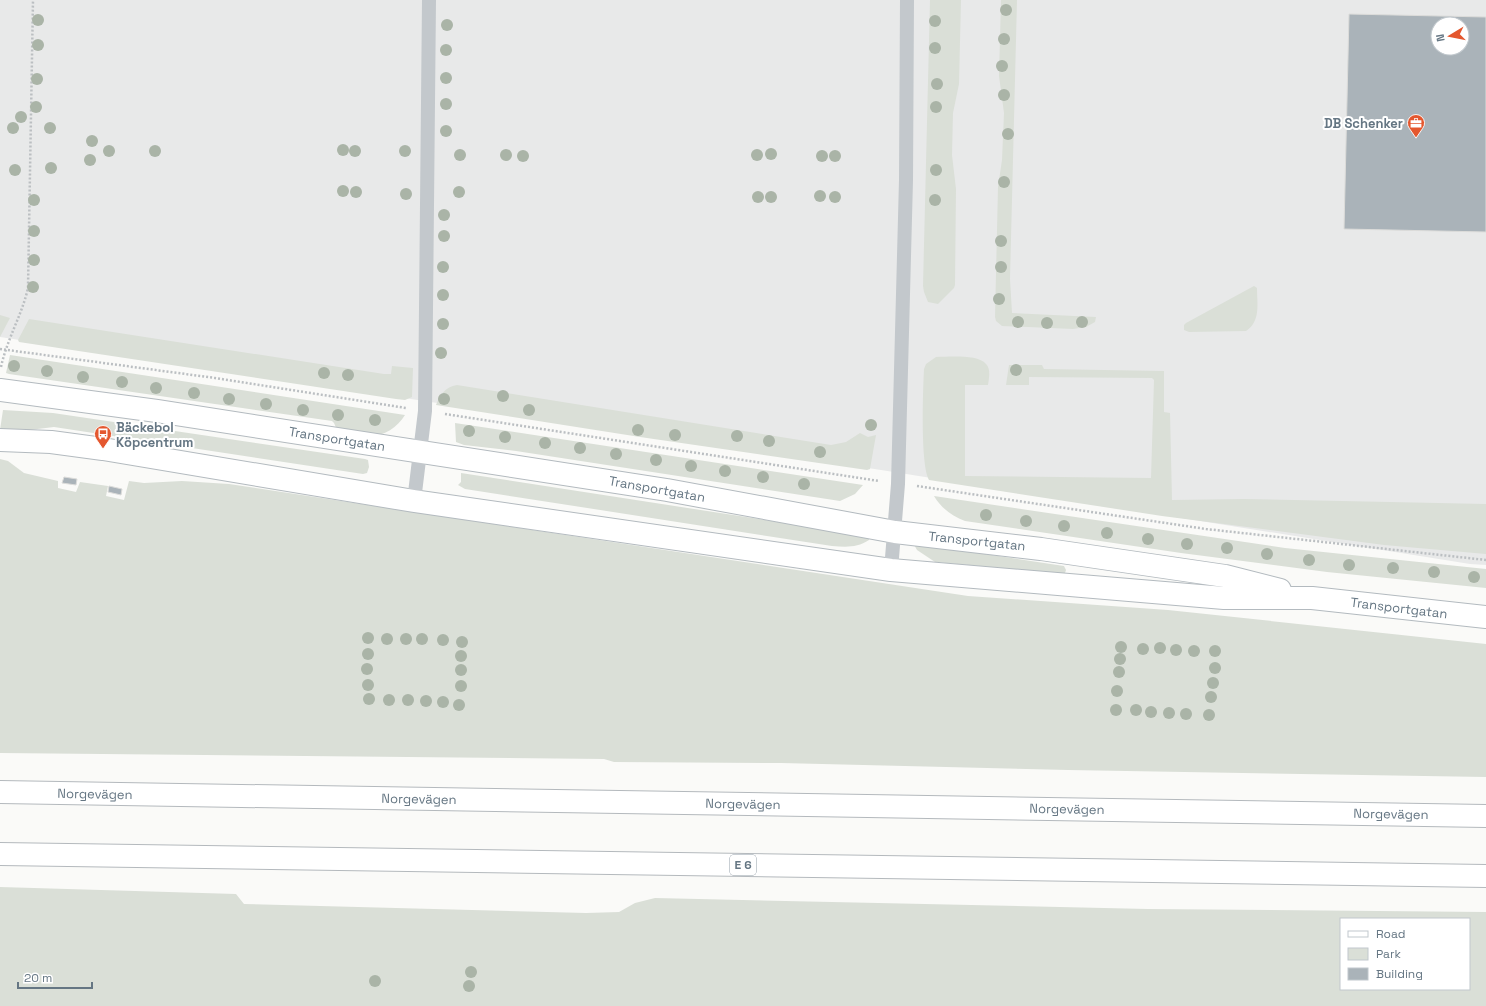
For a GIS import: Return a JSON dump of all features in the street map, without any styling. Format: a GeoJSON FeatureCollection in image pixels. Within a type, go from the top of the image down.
{"type":"FeatureCollection","features":[{"type":"Feature","properties":{"kind":"main road","name":"Transportgatan"},"geometry":{"type":"LineString","coordinates":[[0,390],[157,411],[667,490],[895,532],[1041,548],[1225,576],[1312,598]]}},
{"type":"Feature","properties":{"kind":"main road","name":"Transportgatan"},"geometry":{"type":"LineString","coordinates":[[0,440],[51,442],[103,449],[414,501],[891,570],[1224,598],[1312,598],[1486,617]]}},
{"type":"Feature","properties":{"kind":"main road","name":"Norgevägen"},"geometry":{"type":"LineString","coordinates":[[0,792],[1486,816]]}},
{"type":"Feature","properties":{"kind":"main road","name":"E 6"},"geometry":{"type":"LineString","coordinates":[[0,854],[1486,876]]}},
{"type":"Feature","properties":{"kind":"lane"},"geometry":{"type":"LineString","coordinates":[[414,501],[425,411],[429,0]]}},
{"type":"Feature","properties":{"kind":"lane"},"geometry":{"type":"LineString","coordinates":[[891,570],[898,484],[906,180],[908,0]]}},
{"type":"Feature","properties":{"kind":"path"},"geometry":{"type":"LineString","coordinates":[[0,374],[5,349],[24,307],[28,288],[33,0]]}},
{"type":"Feature","properties":{"kind":"path"},"geometry":{"type":"LineString","coordinates":[[0,349],[215,378],[898,484],[1206,529],[1486,560]]}},
{"type":"Feature","properties":{"kind":"shaded area"},"geometry":{"type":"Polygon","coordinates":[[[0,0],[1486,0],[1486,565],[1470,564],[881,470],[0,337],[0,0]]]}},
{"type":"Feature","properties":{"kind":"green space"},"geometry":{"type":"Polygon","coordinates":[[[930,0],[961,0],[959,84],[953,113],[952,155],[956,189],[955,285],[954,288],[938,304],[928,302],[923,286],[930,0]]]}},
{"type":"Feature","properties":{"kind":"green space"},"geometry":{"type":"Polygon","coordinates":[[[1001,0],[1017,0],[1010,279],[1012,313],[1096,317],[1095,322],[1086,327],[1073,329],[1002,326],[996,321],[998,187],[1002,160],[1004,113],[999,76],[1001,0]]]}},
{"type":"Feature","properties":{"kind":"green space"},"geometry":{"type":"Polygon","coordinates":[[[1254,286],[1257,288],[1257,312],[1254,322],[1246,331],[1189,332],[1184,330],[1184,325],[1186,323],[1254,286]]]}},
{"type":"Feature","properties":{"kind":"green space"},"geometry":{"type":"Polygon","coordinates":[[[0,315],[10,318],[0,337],[0,315]]]}},
{"type":"Feature","properties":{"kind":"green space"},"geometry":{"type":"Polygon","coordinates":[[[29,319],[384,374],[391,374],[392,366],[413,368],[412,397],[405,400],[396,399],[19,342],[18,340],[29,319]]]}},
{"type":"Feature","properties":{"kind":"green space"},"geometry":{"type":"Polygon","coordinates":[[[10,355],[405,415],[399,423],[385,433],[369,437],[361,437],[337,430],[332,421],[9,374],[6,373],[10,355]]]}},
{"type":"Feature","properties":{"kind":"green space"},"geometry":{"type":"Polygon","coordinates":[[[936,357],[970,357],[982,361],[989,368],[988,385],[965,385],[965,476],[1151,478],[1154,380],[1152,378],[1029,377],[1029,385],[1006,385],[1009,365],[1042,365],[1044,369],[1164,371],[1164,412],[1170,413],[1172,500],[1244,499],[1486,504],[1486,554],[1384,545],[1162,516],[929,480],[924,459],[923,443],[924,369],[926,364],[936,357]]]}},
{"type":"Feature","properties":{"kind":"green space"},"geometry":{"type":"Polygon","coordinates":[[[457,385],[831,445],[846,442],[860,433],[868,437],[876,435],[870,469],[867,470],[640,437],[436,405],[439,398],[446,390],[457,385]]]}},
{"type":"Feature","properties":{"kind":"green space"},"geometry":{"type":"Polygon","coordinates":[[[3,410],[53,413],[365,459],[368,460],[369,467],[367,473],[363,474],[54,427],[13,432],[0,430],[3,410]]]}},
{"type":"Feature","properties":{"kind":"green space"},"geometry":{"type":"Polygon","coordinates":[[[455,423],[863,485],[855,494],[840,501],[516,451],[464,445],[456,442],[455,423]]]}},
{"type":"Feature","properties":{"kind":"green space"},"geometry":{"type":"Polygon","coordinates":[[[0,459],[8,461],[24,473],[58,481],[58,488],[76,492],[80,482],[108,486],[106,496],[124,500],[129,481],[144,483],[182,481],[229,484],[968,596],[1168,610],[1486,644],[1486,777],[1068,770],[781,763],[614,762],[604,759],[0,753],[0,459]]]}},
{"type":"Feature","properties":{"kind":"green space"},"geometry":{"type":"Polygon","coordinates":[[[461,473],[869,536],[869,540],[856,546],[832,546],[465,489],[458,485],[461,482],[461,473]]]}},
{"type":"Feature","properties":{"kind":"green space"},"geometry":{"type":"Polygon","coordinates":[[[934,496],[1285,548],[1486,569],[1486,588],[1327,572],[1181,553],[965,521],[947,511],[934,496]]]}},
{"type":"Feature","properties":{"kind":"green space"},"geometry":{"type":"Polygon","coordinates":[[[913,543],[1064,566],[1066,570],[1065,573],[1056,573],[935,562],[917,550],[913,543]]]}},
{"type":"Feature","properties":{"kind":"green space"},"geometry":{"type":"Polygon","coordinates":[[[0,887],[236,894],[244,904],[586,913],[619,912],[635,903],[655,898],[1148,909],[1486,912],[1486,1006],[0,1006],[0,887]]]}},
{"type":"Feature","properties":{"kind":"building","name":"DB Schenker"},"geometry":{"type":"Polygon","coordinates":[[[1349,14],[1440,16],[1430,16],[1430,56],[1470,56],[1470,17],[1486,17],[1486,232],[1344,229],[1349,14]]]}},
{"type":"Feature","properties":{"kind":"building"},"geometry":{"type":"Polygon","coordinates":[[[64,477],[77,479],[76,485],[62,483],[64,477]]]}},
{"type":"Feature","properties":{"kind":"building"},"geometry":{"type":"Polygon","coordinates":[[[109,486],[122,489],[121,495],[108,492],[109,486]]]}},
{"type":"Feature","properties":{"kind":"place","name":"DB Schenker"},"geometry":{"type":"Point","coordinates":[1416,138]}},
{"type":"Feature","properties":{"kind":"place","name":"Bäckebol Köpcentrum"},"geometry":{"type":"Point","coordinates":[103,449]}}]}
